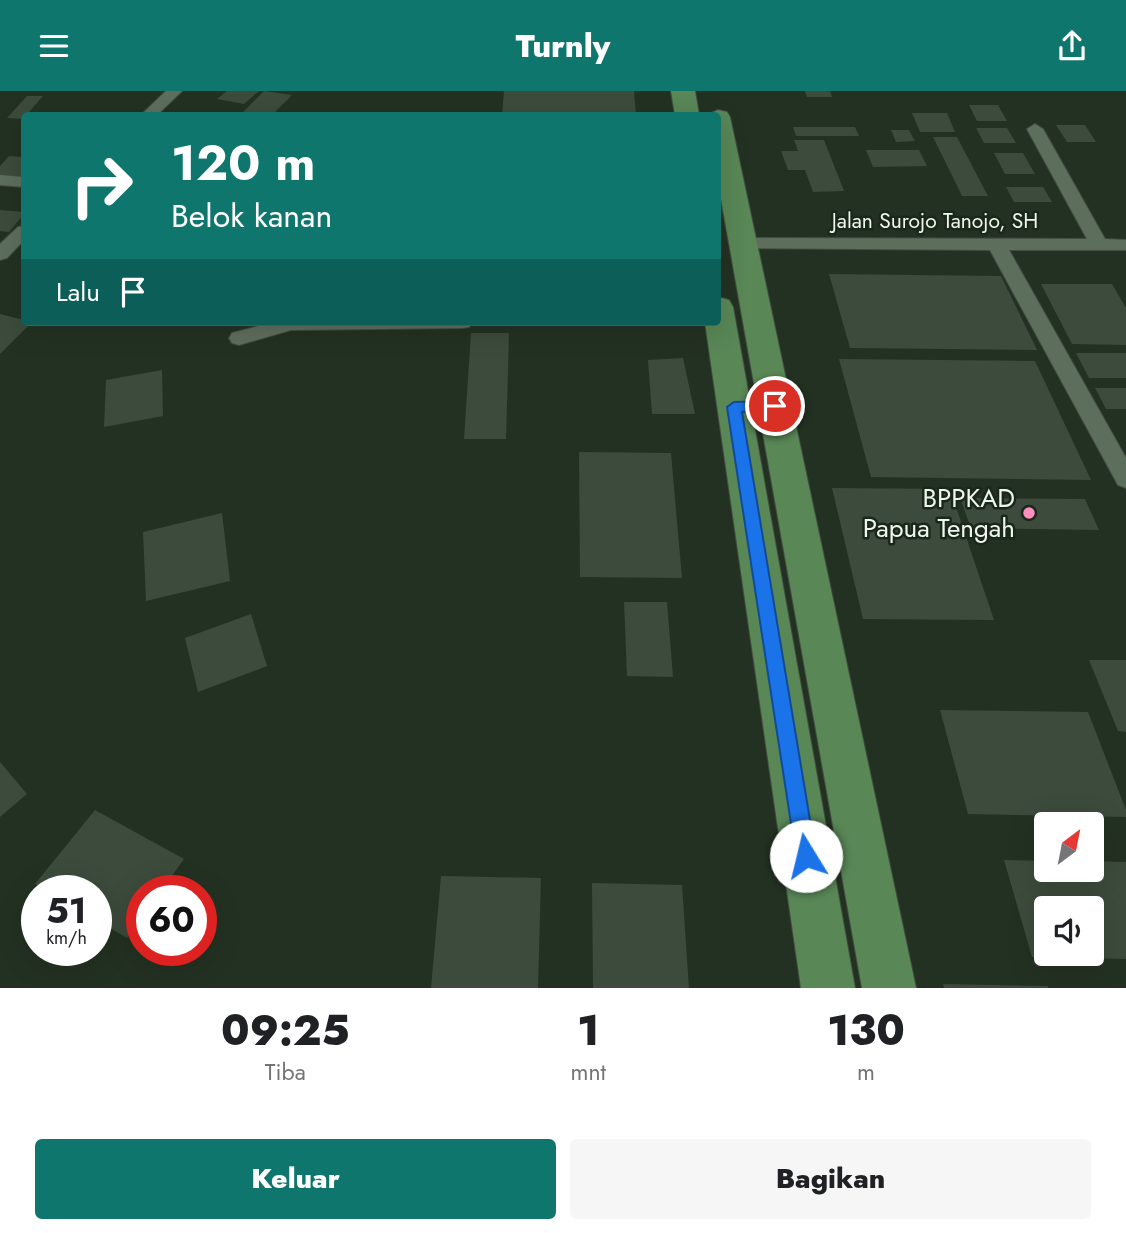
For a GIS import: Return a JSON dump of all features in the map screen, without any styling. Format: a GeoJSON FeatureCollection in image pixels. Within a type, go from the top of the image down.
{"type":"FeatureCollection","features":[{"type":"Feature","properties":{"kind":"main road"},"geometry":{"type":"LineString","coordinates":[[683,91],[686,112]]}},
{"type":"Feature","properties":{"kind":"main road"},"geometry":{"type":"LineString","coordinates":[[712,91],[716,112]]}},
{"type":"Feature","properties":{"kind":"main road"},"geometry":{"type":"LineString","coordinates":[[721,136],[889,988]]}},
{"type":"Feature","properties":{"kind":"main road"},"geometry":{"type":"LineString","coordinates":[[720,326],[828,988]]}},
{"type":"Feature","properties":{"kind":"main road"},"geometry":{"type":"LineString","coordinates":[[734,407],[775,406]]}},
{"type":"Feature","properties":{"kind":"street"},"geometry":{"type":"LineString","coordinates":[[151,112],[174,91]]}},
{"type":"Feature","properties":{"kind":"street"},"geometry":{"type":"LineString","coordinates":[[1035,129],[1099,245]]}},
{"type":"Feature","properties":{"kind":"street"},"geometry":{"type":"LineString","coordinates":[[0,180],[21,182]]}},
{"type":"Feature","properties":{"kind":"street"},"geometry":{"type":"LineString","coordinates":[[0,254],[21,234]]}},
{"type":"Feature","properties":{"kind":"street","name":"Jalan Surojo Tanojo, SH"},"geometry":{"type":"LineString","coordinates":[[743,243],[1126,245]]}},
{"type":"Feature","properties":{"kind":"street"},"geometry":{"type":"LineString","coordinates":[[998,245],[1126,479]]}},
{"type":"Feature","properties":{"kind":"street"},"geometry":{"type":"LineString","coordinates":[[239,338],[284,326]]}},
{"type":"Feature","properties":{"kind":"building"},"geometry":{"type":"Polygon","coordinates":[[[227,91],[259,91],[244,104],[217,99],[227,91]]]}},
{"type":"Feature","properties":{"kind":"building"},"geometry":{"type":"Polygon","coordinates":[[[264,91],[292,95],[275,112],[243,112],[264,91]]]}},
{"type":"Feature","properties":{"kind":"building"},"geometry":{"type":"Polygon","coordinates":[[[504,91],[634,91],[636,112],[502,112],[504,91]]]}},
{"type":"Feature","properties":{"kind":"building"},"geometry":{"type":"Polygon","coordinates":[[[805,91],[830,91],[832,97],[807,97],[805,91]]]}},
{"type":"Feature","properties":{"kind":"building"},"geometry":{"type":"Polygon","coordinates":[[[27,96],[43,96],[29,112],[21,112],[21,119],[7,118],[27,96]]]}},
{"type":"Feature","properties":{"kind":"building"},"geometry":{"type":"Polygon","coordinates":[[[969,105],[998,105],[1007,121],[977,121],[969,105]]]}},
{"type":"Feature","properties":{"kind":"building"},"geometry":{"type":"Polygon","coordinates":[[[912,113],[947,113],[955,132],[920,132],[912,113]]]}},
{"type":"Feature","properties":{"kind":"building"},"geometry":{"type":"Polygon","coordinates":[[[1056,125],[1085,125],[1096,142],[1067,142],[1056,125]]]}},
{"type":"Feature","properties":{"kind":"building"},"geometry":{"type":"Polygon","coordinates":[[[793,127],[855,127],[859,136],[796,136],[793,127]]]}},
{"type":"Feature","properties":{"kind":"building"},"geometry":{"type":"Polygon","coordinates":[[[976,128],[1007,128],[1016,143],[984,143],[976,128]]]}},
{"type":"Feature","properties":{"kind":"building"},"geometry":{"type":"Polygon","coordinates":[[[891,130],[909,130],[915,141],[896,142],[891,130]]]}},
{"type":"Feature","properties":{"kind":"building"},"geometry":{"type":"Polygon","coordinates":[[[933,137],[957,137],[988,196],[962,196],[933,137]]]}},
{"type":"Feature","properties":{"kind":"building"},"geometry":{"type":"Polygon","coordinates":[[[794,140],[824,140],[844,191],[813,192],[805,170],[788,170],[781,151],[798,151],[794,140]]]}},
{"type":"Feature","properties":{"kind":"building"},"geometry":{"type":"Polygon","coordinates":[[[866,150],[919,150],[927,166],[873,167],[866,150]]]}},
{"type":"Feature","properties":{"kind":"building"},"geometry":{"type":"Polygon","coordinates":[[[994,153],[1023,153],[1035,174],[1005,174],[994,153]]]}},
{"type":"Feature","properties":{"kind":"building"},"geometry":{"type":"Polygon","coordinates":[[[9,156],[21,157],[21,177],[0,175],[0,166],[9,156]]]}},
{"type":"Feature","properties":{"kind":"building"},"geometry":{"type":"Polygon","coordinates":[[[1006,187],[1043,187],[1052,202],[1014,202],[1006,187]]]}},
{"type":"Feature","properties":{"kind":"building"},"geometry":{"type":"Polygon","coordinates":[[[0,210],[21,212],[21,218],[9,232],[0,231],[0,210]]]}},
{"type":"Feature","properties":{"kind":"building"},"geometry":{"type":"Polygon","coordinates":[[[829,274],[1001,276],[1037,350],[850,348],[829,274]]]}},
{"type":"Feature","properties":{"kind":"building"},"geometry":{"type":"Polygon","coordinates":[[[1041,284],[1112,284],[1126,308],[1126,345],[1072,344],[1041,284]]]}},
{"type":"Feature","properties":{"kind":"building"},"geometry":{"type":"Polygon","coordinates":[[[0,314],[21,319],[21,326],[28,326],[0,354],[0,314]]]}},
{"type":"Feature","properties":{"kind":"building"},"geometry":{"type":"Polygon","coordinates":[[[471,333],[509,333],[506,439],[464,439],[471,333]]]}},
{"type":"Feature","properties":{"kind":"building"},"geometry":{"type":"Polygon","coordinates":[[[1076,353],[1126,353],[1126,378],[1089,378],[1076,353]]]}},
{"type":"Feature","properties":{"kind":"building"},"geometry":{"type":"Polygon","coordinates":[[[683,358],[695,414],[652,414],[648,360],[683,358]]]}},
{"type":"Feature","properties":{"kind":"building"},"geometry":{"type":"Polygon","coordinates":[[[839,359],[1035,361],[1091,480],[871,477],[839,359]]]}},
{"type":"Feature","properties":{"kind":"building"},"geometry":{"type":"Polygon","coordinates":[[[162,370],[163,416],[104,427],[106,380],[162,370]]]}},
{"type":"Feature","properties":{"kind":"building"},"geometry":{"type":"Polygon","coordinates":[[[1095,388],[1126,388],[1126,409],[1106,409],[1095,388]]]}},
{"type":"Feature","properties":{"kind":"building"},"geometry":{"type":"Polygon","coordinates":[[[579,452],[671,453],[682,578],[580,577],[579,452]]]}},
{"type":"Feature","properties":{"kind":"building"},"geometry":{"type":"Polygon","coordinates":[[[832,488],[950,489],[994,620],[863,619],[832,488]]]}},
{"type":"Feature","properties":{"kind":"building","name":"BPPKAD Papua Tengah"},"geometry":{"type":"Polygon","coordinates":[[[960,498],[1085,499],[1099,530],[971,528],[960,498]]]}},
{"type":"Feature","properties":{"kind":"building"},"geometry":{"type":"Polygon","coordinates":[[[222,513],[230,581],[146,601],[143,532],[222,513]]]}},
{"type":"Feature","properties":{"kind":"building"},"geometry":{"type":"Polygon","coordinates":[[[624,602],[667,602],[673,677],[627,676],[624,602]]]}},
{"type":"Feature","properties":{"kind":"building"},"geometry":{"type":"Polygon","coordinates":[[[251,614],[267,666],[198,692],[185,638],[251,614]]]}},
{"type":"Feature","properties":{"kind":"building"},"geometry":{"type":"Polygon","coordinates":[[[1089,660],[1126,660],[1126,732],[1118,731],[1089,660]]]}},
{"type":"Feature","properties":{"kind":"building"},"geometry":{"type":"Polygon","coordinates":[[[940,710],[1088,712],[1126,810],[1126,817],[1104,817],[1104,812],[1034,812],[1034,815],[968,814],[940,710]]]}},
{"type":"Feature","properties":{"kind":"building"},"geometry":{"type":"Polygon","coordinates":[[[0,762],[27,794],[0,817],[0,762]]]}},
{"type":"Feature","properties":{"kind":"building"},"geometry":{"type":"Polygon","coordinates":[[[95,810],[184,859],[172,875],[126,875],[126,937],[112,929],[112,875],[42,875],[95,810]]]}},
{"type":"Feature","properties":{"kind":"building"},"geometry":{"type":"Polygon","coordinates":[[[1004,860],[1034,861],[1034,882],[1104,882],[1104,861],[1126,862],[1126,959],[1104,959],[1104,896],[1034,896],[1034,957],[1004,860]]]}},
{"type":"Feature","properties":{"kind":"building"},"geometry":{"type":"Polygon","coordinates":[[[441,876],[541,878],[538,988],[431,988],[441,876]]]}},
{"type":"Feature","properties":{"kind":"building"},"geometry":{"type":"Polygon","coordinates":[[[592,883],[682,885],[689,988],[593,988],[592,883]]]}},
{"type":"Feature","properties":{"kind":"building"},"geometry":{"type":"Polygon","coordinates":[[[943,984],[1048,986],[1048,988],[944,988],[943,984]]]}},
{"type":"Feature","properties":{"kind":"place","name":"BPPKAD Papua Tengah"},"geometry":{"type":"Point","coordinates":[1029,513]}},
{"type":"Feature","properties":{"kind":"route"},"geometry":{"type":"LineString","coordinates":[[775,406],[734,407],[806,856]]}}]}
